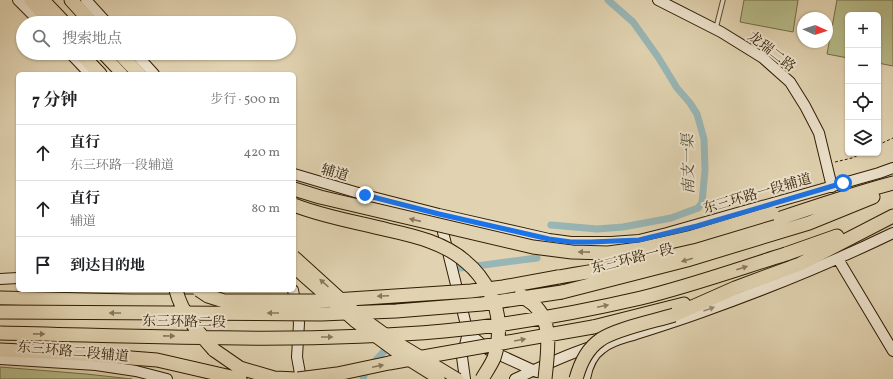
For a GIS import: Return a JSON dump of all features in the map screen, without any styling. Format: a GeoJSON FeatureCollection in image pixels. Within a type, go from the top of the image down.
{"type":"FeatureCollection","features":[{"type":"Feature","properties":{"kind":"highway"},"geometry":{"type":"LineString","coordinates":[[31,0],[46,16]]}},
{"type":"Feature","properties":{"kind":"highway"},"geometry":{"type":"LineString","coordinates":[[71,0],[86,16]]}},
{"type":"Feature","properties":{"kind":"highway"},"geometry":{"type":"LineString","coordinates":[[87,60],[98,72]]}},
{"type":"Feature","properties":{"kind":"highway"},"geometry":{"type":"LineString","coordinates":[[125,60],[136,72]]}},
{"type":"Feature","properties":{"kind":"highway"},"geometry":{"type":"LineString","coordinates":[[0,298],[131,301],[318,301],[503,287],[604,269],[650,259],[774,222],[893,183]]}},
{"type":"Feature","properties":{"kind":"highway","name":"东三环路一段"},"geometry":{"type":"LineString","coordinates":[[368,312],[396,312],[482,304],[562,292],[687,260],[774,222],[809,223],[893,188]]}},
{"type":"Feature","properties":{"kind":"highway"},"geometry":{"type":"LineString","coordinates":[[296,189],[320,197],[533,247],[572,252],[608,253],[639,249],[692,236],[774,222]]}},
{"type":"Feature","properties":{"kind":"highway"},"geometry":{"type":"LineString","coordinates":[[296,206],[338,218],[417,236],[446,248],[466,261],[479,275],[487,287],[496,310],[499,334],[494,358],[482,379]]}},
{"type":"Feature","properties":{"kind":"highway"},"geometry":{"type":"LineString","coordinates":[[576,379],[585,356],[600,340],[617,332],[674,315],[735,288],[800,264],[893,215]]}},
{"type":"Feature","properties":{"kind":"highway","name":"东三环路二段"},"geometry":{"type":"LineString","coordinates":[[0,333],[234,338],[368,336],[444,331],[513,322],[641,298],[811,246],[893,215]]}},
{"type":"Feature","properties":{"kind":"highway"},"geometry":{"type":"LineString","coordinates":[[503,287],[520,295],[535,305],[543,318],[546,327],[547,340],[545,379]]}},
{"type":"Feature","properties":{"kind":"highway"},"geometry":{"type":"LineString","coordinates":[[177,292],[185,313],[214,350],[240,368],[274,378],[299,379],[337,374],[389,363],[593,327],[670,308],[735,288]]}},
{"type":"Feature","properties":{"kind":"highway"},"geometry":{"type":"LineString","coordinates":[[0,289],[16,289]]}},
{"type":"Feature","properties":{"kind":"highway"},"geometry":{"type":"LineString","coordinates":[[202,292],[208,296],[224,301]]}},
{"type":"Feature","properties":{"kind":"highway","name":"东三环路二段"},"geometry":{"type":"LineString","coordinates":[[0,312],[321,314],[368,312]]}},
{"type":"Feature","properties":{"kind":"highway"},"geometry":{"type":"LineString","coordinates":[[0,350],[157,360],[240,379]]}},
{"type":"Feature","properties":{"kind":"highway"},"geometry":{"type":"LineString","coordinates":[[113,356],[155,368],[205,379]]}},
{"type":"Feature","properties":{"kind":"main road"},"geometry":{"type":"LineString","coordinates":[[18,0],[34,16]]}},
{"type":"Feature","properties":{"kind":"main road"},"geometry":{"type":"LineString","coordinates":[[44,0],[59,16]]}},
{"type":"Feature","properties":{"kind":"main road"},"geometry":{"type":"LineString","coordinates":[[54,0],[69,16]]}},
{"type":"Feature","properties":{"kind":"main road"},"geometry":{"type":"LineString","coordinates":[[86,0],[101,16]]}},
{"type":"Feature","properties":{"kind":"main road","name":"龙瑞二路"},"geometry":{"type":"LineString","coordinates":[[658,0],[716,29],[763,58],[790,82],[819,133],[832,187]]}},
{"type":"Feature","properties":{"kind":"main road"},"geometry":{"type":"LineString","coordinates":[[77,60],[88,72]]}},
{"type":"Feature","properties":{"kind":"main road"},"geometry":{"type":"LineString","coordinates":[[100,60],[111,72]]}},
{"type":"Feature","properties":{"kind":"main road"},"geometry":{"type":"LineString","coordinates":[[109,60],[120,72]]}},
{"type":"Feature","properties":{"kind":"main road"},"geometry":{"type":"LineString","coordinates":[[141,60],[152,72]]}},
{"type":"Feature","properties":{"kind":"main road","name":"东三环路一段辅道"},"geometry":{"type":"LineString","coordinates":[[439,214],[543,238],[571,242],[639,240],[697,226],[893,168]]}},
{"type":"Feature","properties":{"kind":"main road","name":"辅道"},"geometry":{"type":"LineString","coordinates":[[298,176],[439,214]]}},
{"type":"Feature","properties":{"kind":"main road"},"geometry":{"type":"LineString","coordinates":[[439,214],[468,333],[462,357],[465,379]]}},
{"type":"Feature","properties":{"kind":"main road"},"geometry":{"type":"LineString","coordinates":[[515,379],[574,352],[702,312],[796,277],[893,233]]}},
{"type":"Feature","properties":{"kind":"main road"},"geometry":{"type":"LineString","coordinates":[[296,258],[359,315],[395,341],[458,379]]}},
{"type":"Feature","properties":{"kind":"main road"},"geometry":{"type":"LineString","coordinates":[[838,259],[893,351]]}},
{"type":"Feature","properties":{"kind":"main road"},"geometry":{"type":"LineString","coordinates":[[296,270],[354,321],[399,354],[439,379]]}},
{"type":"Feature","properties":{"kind":"main road"},"geometry":{"type":"LineString","coordinates":[[0,279],[16,278]]}},
{"type":"Feature","properties":{"kind":"main road"},"geometry":{"type":"LineString","coordinates":[[293,292],[299,323],[297,357],[299,379]]}},
{"type":"Feature","properties":{"kind":"main road"},"geometry":{"type":"LineString","coordinates":[[468,333],[489,350],[549,379]]}},
{"type":"Feature","properties":{"kind":"main road"},"geometry":{"type":"LineString","coordinates":[[585,379],[586,370],[593,357],[601,348],[616,340]]}},
{"type":"Feature","properties":{"kind":"main road","name":"东三环路二段辅道"},"geometry":{"type":"LineString","coordinates":[[0,359],[96,364],[136,371],[167,379]]}},
{"type":"Feature","properties":{"kind":"lane"},"geometry":{"type":"LineString","coordinates":[[716,29],[723,0]]}},
{"type":"Feature","properties":{"kind":"path"},"geometry":{"type":"LineString","coordinates":[[881,144],[893,138]]}},
{"type":"Feature","properties":{"kind":"path"},"geometry":{"type":"LineString","coordinates":[[826,164],[856,156]]}},
{"type":"Feature","properties":{"kind":"green space"},"geometry":{"type":"Polygon","coordinates":[[[744,0],[798,0],[793,32],[740,22],[744,0]]]}},
{"type":"Feature","properties":{"kind":"green space"},"geometry":{"type":"Polygon","coordinates":[[[837,0],[893,0],[893,66],[881,64],[881,12],[845,12],[845,57],[827,54],[828,48],[833,48],[833,22],[837,0]]]}},
{"type":"Feature","properties":{"kind":"green space"},"geometry":{"type":"Polygon","coordinates":[[[0,367],[86,374],[132,379],[0,379],[0,367]]]}},
{"type":"Feature","properties":{"kind":"waterway","name":"南支一渠"},"geometry":{"type":"LineString","coordinates":[[551,225],[597,229],[623,227],[671,218],[698,208],[702,203],[705,170],[704,139],[697,114],[677,88],[658,57],[633,22],[608,0]]}},
{"type":"Feature","properties":{"kind":"waterway","name":"南支一渠"},"geometry":{"type":"LineString","coordinates":[[461,268],[537,258]]}},
{"type":"Feature","properties":{"kind":"waterway","name":"南支一渠"},"geometry":{"type":"LineString","coordinates":[[363,379],[365,372],[390,345]]}},
{"type":"Feature","properties":{"kind":"route"},"geometry":{"type":"LineString","coordinates":[[365,195],[439,214],[549,239],[571,242],[611,242],[639,240],[697,226],[843,183]]}}]}
